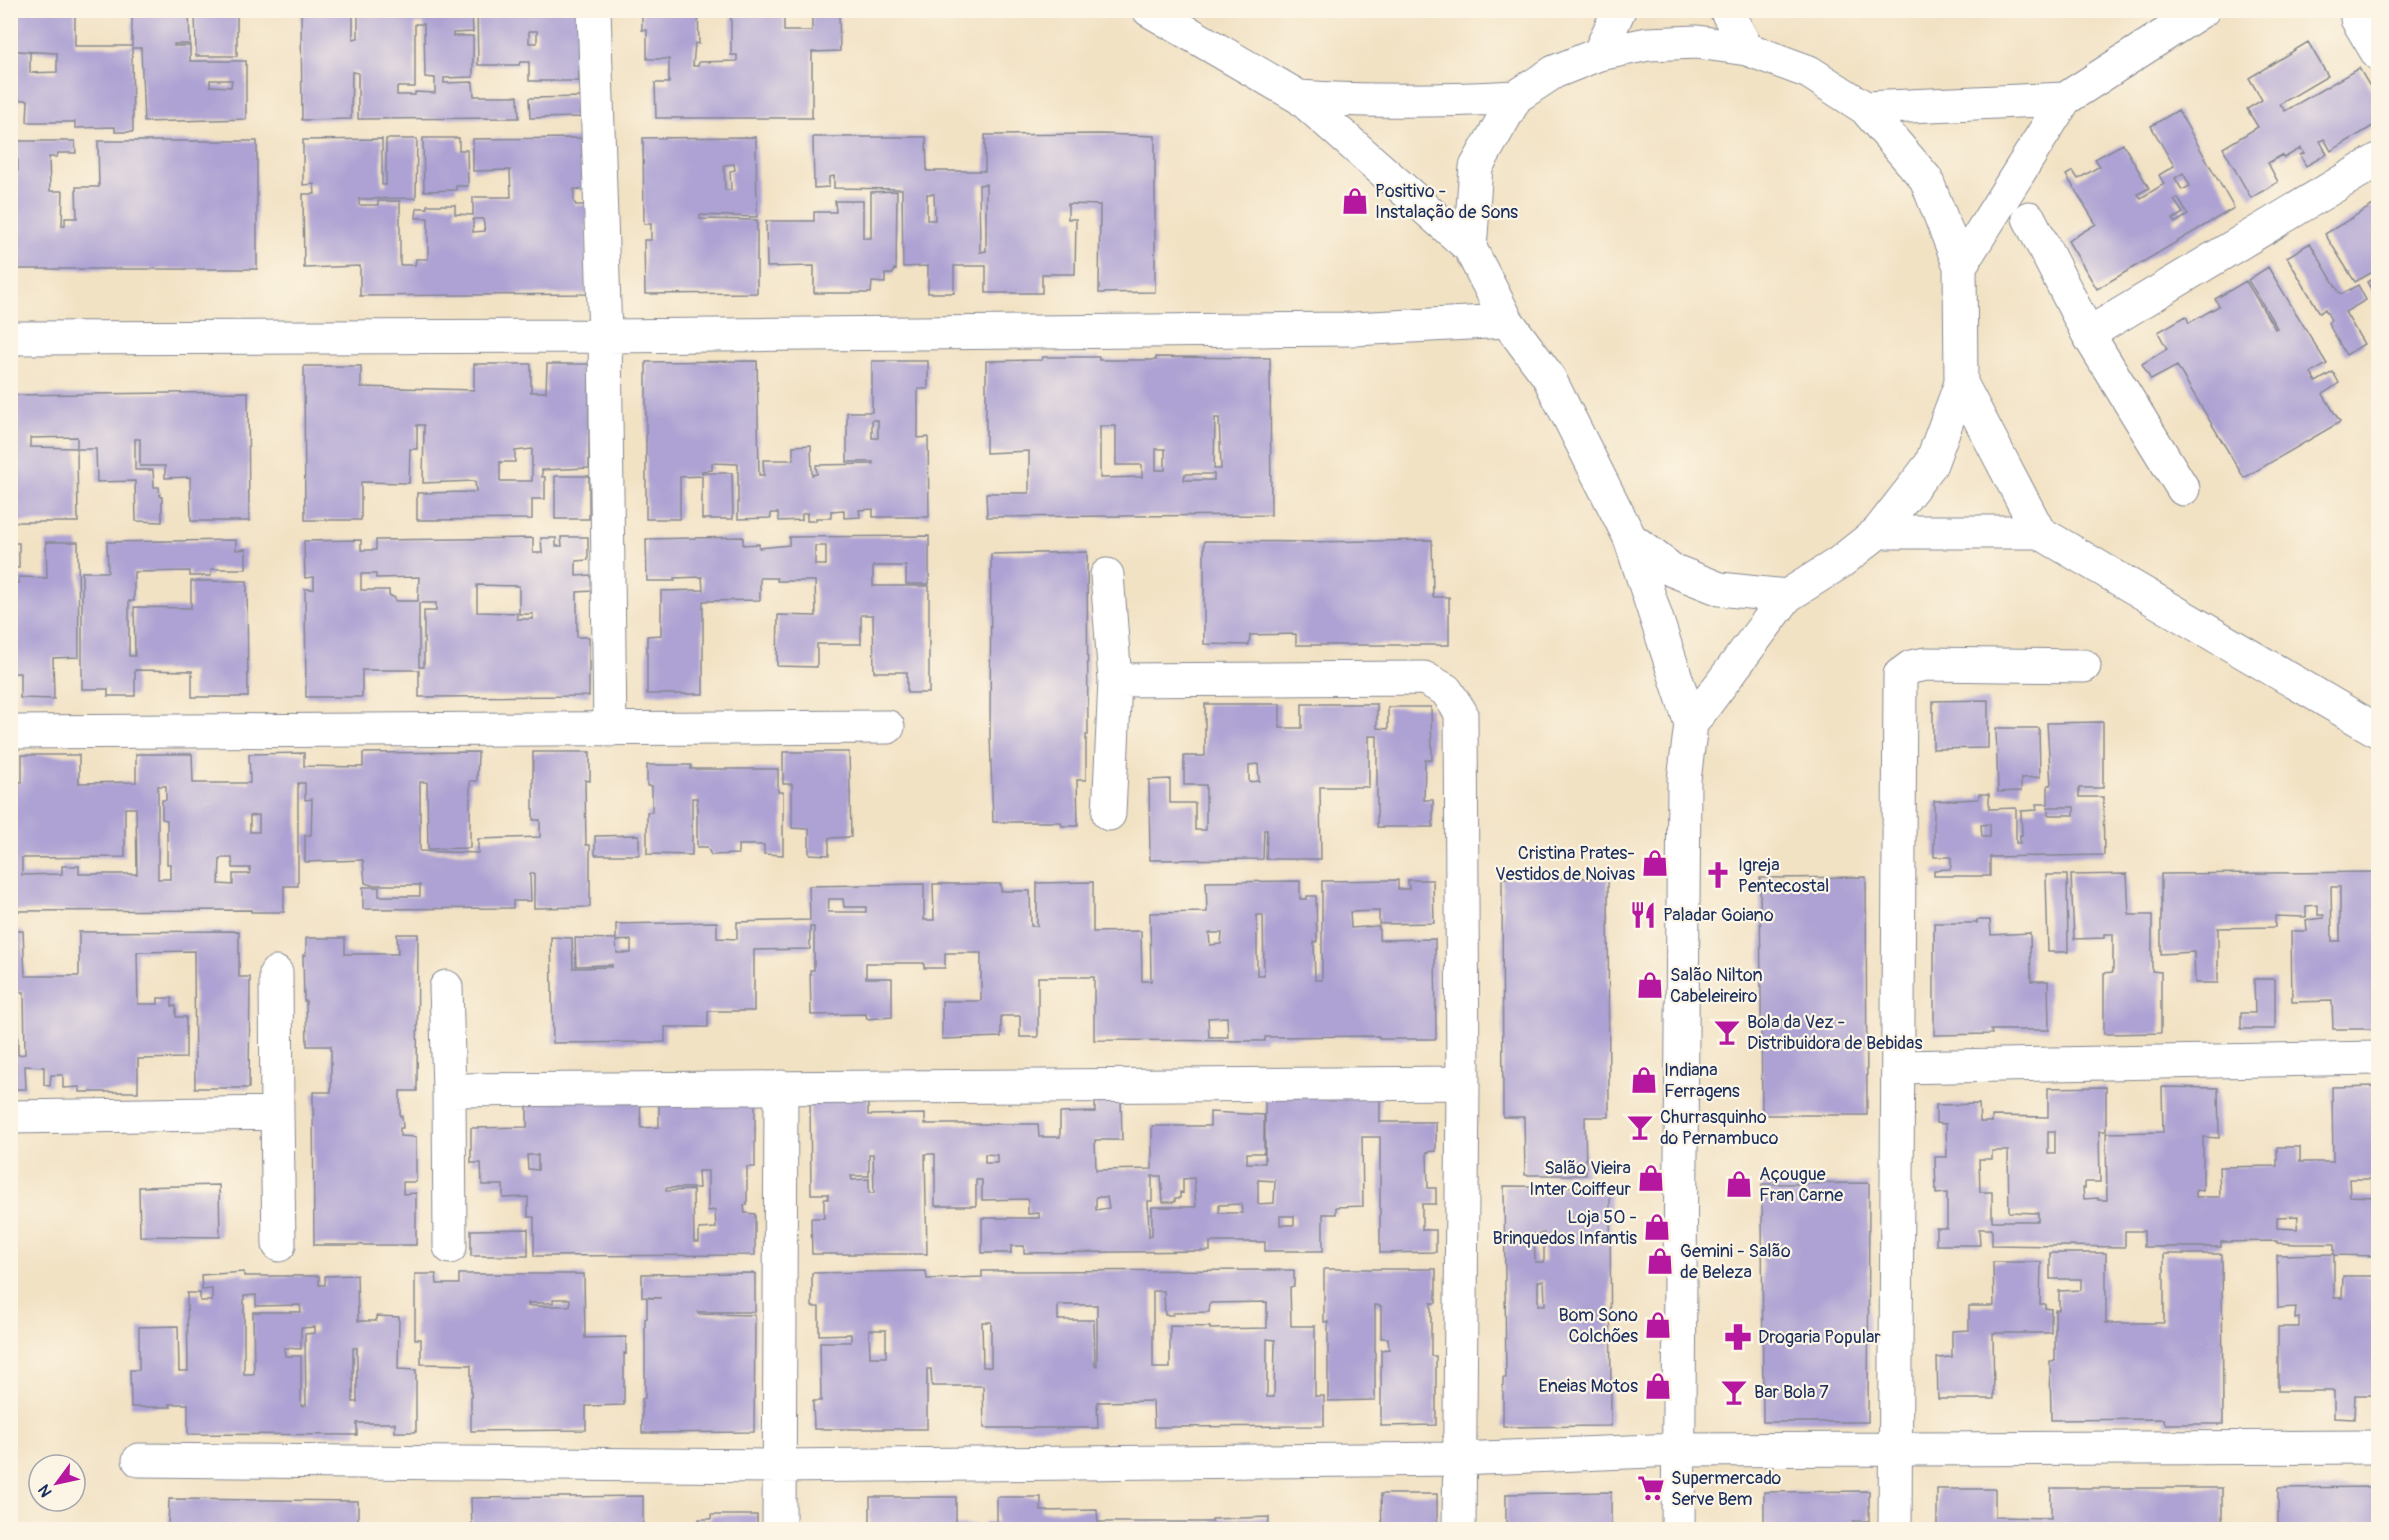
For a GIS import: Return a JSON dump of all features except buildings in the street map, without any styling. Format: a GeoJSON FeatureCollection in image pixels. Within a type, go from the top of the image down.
{"type":"FeatureCollection","features":[{"type":"Feature","properties":{"kind":"street"},"geometry":{"type":"LineString","coordinates":[[594,10],[605,336],[610,730]]}},
{"type":"Feature","properties":{"kind":"street"},"geometry":{"type":"LineString","coordinates":[[1149,10],[1299,97],[1470,248],[1507,321],[1548,376],[1630,538],[1691,724],[1684,780],[1678,1530]]}},
{"type":"Feature","properties":{"kind":"street"},"geometry":{"type":"LineString","coordinates":[[1599,54],[1619,10]]}},
{"type":"Feature","properties":{"kind":"street"},"geometry":{"type":"LineString","coordinates":[[1726,10],[1747,49]]}},
{"type":"Feature","properties":{"kind":"street"},"geometry":{"type":"LineString","coordinates":[[1960,266],[2066,99],[2203,10]]}},
{"type":"Feature","properties":{"kind":"street"},"geometry":{"type":"LineString","coordinates":[[2357,19],[2379,54]]}},
{"type":"Feature","properties":{"kind":"street"},"geometry":{"type":"LineString","coordinates":[[1470,248],[1476,167],[1516,97],[1554,72],[1599,54],[1648,44],[1697,42],[1747,49],[1809,72],[1865,108],[1926,179],[1960,266],[1961,382],[1931,464],[1878,532],[1839,563],[1786,596],[1691,724]]}},
{"type":"Feature","properties":{"kind":"street"},"geometry":{"type":"LineString","coordinates":[[1299,97],[1364,102],[1433,102],[1516,97]]}},
{"type":"Feature","properties":{"kind":"street"},"geometry":{"type":"LineString","coordinates":[[1865,108],[2066,99]]}},
{"type":"Feature","properties":{"kind":"street"},"geometry":{"type":"LineString","coordinates":[[2088,334],[2379,160]]}},
{"type":"Feature","properties":{"kind":"street"},"geometry":{"type":"LineString","coordinates":[[2029,218],[2088,334],[2183,489]]}},
{"type":"Feature","properties":{"kind":"street"},"geometry":{"type":"LineString","coordinates":[[10,338],[605,336],[1354,329],[1507,321]]}},
{"type":"Feature","properties":{"kind":"street"},"geometry":{"type":"LineString","coordinates":[[1961,382],[2039,532]]}},
{"type":"Feature","properties":{"kind":"street"},"geometry":{"type":"LineString","coordinates":[[1878,532],[2039,532],[2379,731]]}},
{"type":"Feature","properties":{"kind":"street"},"geometry":{"type":"LineString","coordinates":[[1630,538],[1672,570],[1720,589],[1786,596]]}},
{"type":"Feature","properties":{"kind":"street"},"geometry":{"type":"LineString","coordinates":[[1107,575],[1115,680],[1109,814]]}},
{"type":"Feature","properties":{"kind":"street"},"geometry":{"type":"LineString","coordinates":[[1895,1530],[1900,675],[1911,668],[1926,664],[2084,666]]}},
{"type":"Feature","properties":{"kind":"street"},"geometry":{"type":"LineString","coordinates":[[1115,680],[1424,678],[1446,690],[1461,713],[1463,1083],[1459,1530]]}},
{"type":"Feature","properties":{"kind":"street"},"geometry":{"type":"LineString","coordinates":[[10,732],[888,727]]}},
{"type":"Feature","properties":{"kind":"street"},"geometry":{"type":"LineString","coordinates":[[276,973],[279,1245]]}},
{"type":"Feature","properties":{"kind":"street"},"geometry":{"type":"LineString","coordinates":[[446,987],[450,1247]]}},
{"type":"Feature","properties":{"kind":"street"},"geometry":{"type":"LineString","coordinates":[[1898,1067],[2379,1058]]}},
{"type":"Feature","properties":{"kind":"street"},"geometry":{"type":"LineString","coordinates":[[449,1090],[1463,1083]]}},
{"type":"Feature","properties":{"kind":"street"},"geometry":{"type":"LineString","coordinates":[[779,1530],[781,1087]]}},
{"type":"Feature","properties":{"kind":"street"},"geometry":{"type":"LineString","coordinates":[[10,1117],[277,1113]]}},
{"type":"Feature","properties":{"kind":"street"},"geometry":{"type":"LineString","coordinates":[[139,1460],[779,1466],[1458,1459],[1677,1450],[2379,1447]]}},
{"type":"Feature","properties":{"kind":"place","name":"Positivo - Instalação de Sons"},"geometry":{"type":"Point","coordinates":[1355,201]}},
{"type":"Feature","properties":{"kind":"place","name":"Cristina Prates- Vestidos de Noivas"},"geometry":{"type":"Point","coordinates":[1655,863]}},
{"type":"Feature","properties":{"kind":"place","name":"Igreja Pentecostal"},"geometry":{"type":"Point","coordinates":[1718,875]}},
{"type":"Feature","properties":{"kind":"place","name":"Paladar Goiano"},"geometry":{"type":"Point","coordinates":[1643,915]}},
{"type":"Feature","properties":{"kind":"place","name":"Salão Nilton Cabeleireiro"},"geometry":{"type":"Point","coordinates":[1650,985]}},
{"type":"Feature","properties":{"kind":"place","name":"Bola da Vez - Distribuidora de Bebidas"},"geometry":{"type":"Point","coordinates":[1727,1032]}},
{"type":"Feature","properties":{"kind":"place","name":"Indiana Ferragens"},"geometry":{"type":"Point","coordinates":[1644,1080]}},
{"type":"Feature","properties":{"kind":"place","name":"Churrasquinho do Pernambuco"},"geometry":{"type":"Point","coordinates":[1640,1127]}},
{"type":"Feature","properties":{"kind":"place","name":"Salão Vieira Inter Coiffeur"},"geometry":{"type":"Point","coordinates":[1651,1178]}},
{"type":"Feature","properties":{"kind":"place","name":"Açougue Fran Carne"},"geometry":{"type":"Point","coordinates":[1739,1184]}},
{"type":"Feature","properties":{"kind":"place","name":"Loja 50 - Brinquedos Infantis"},"geometry":{"type":"Point","coordinates":[1657,1227]}},
{"type":"Feature","properties":{"kind":"place","name":"Gemini - Salão de Beleza"},"geometry":{"type":"Point","coordinates":[1660,1261]}},
{"type":"Feature","properties":{"kind":"place","name":"Bom Sono Colchões"},"geometry":{"type":"Point","coordinates":[1658,1325]}},
{"type":"Feature","properties":{"kind":"place","name":"Drogaria Popular"},"geometry":{"type":"Point","coordinates":[1738,1337]}},
{"type":"Feature","properties":{"kind":"place","name":"Eneias Motos"},"geometry":{"type":"Point","coordinates":[1658,1386]}},
{"type":"Feature","properties":{"kind":"place","name":"Bar Bola 7"},"geometry":{"type":"Point","coordinates":[1734,1392]}},
{"type":"Feature","properties":{"kind":"place","name":"Supermercado Serve Bem"},"geometry":{"type":"Point","coordinates":[1651,1488]}}]}
